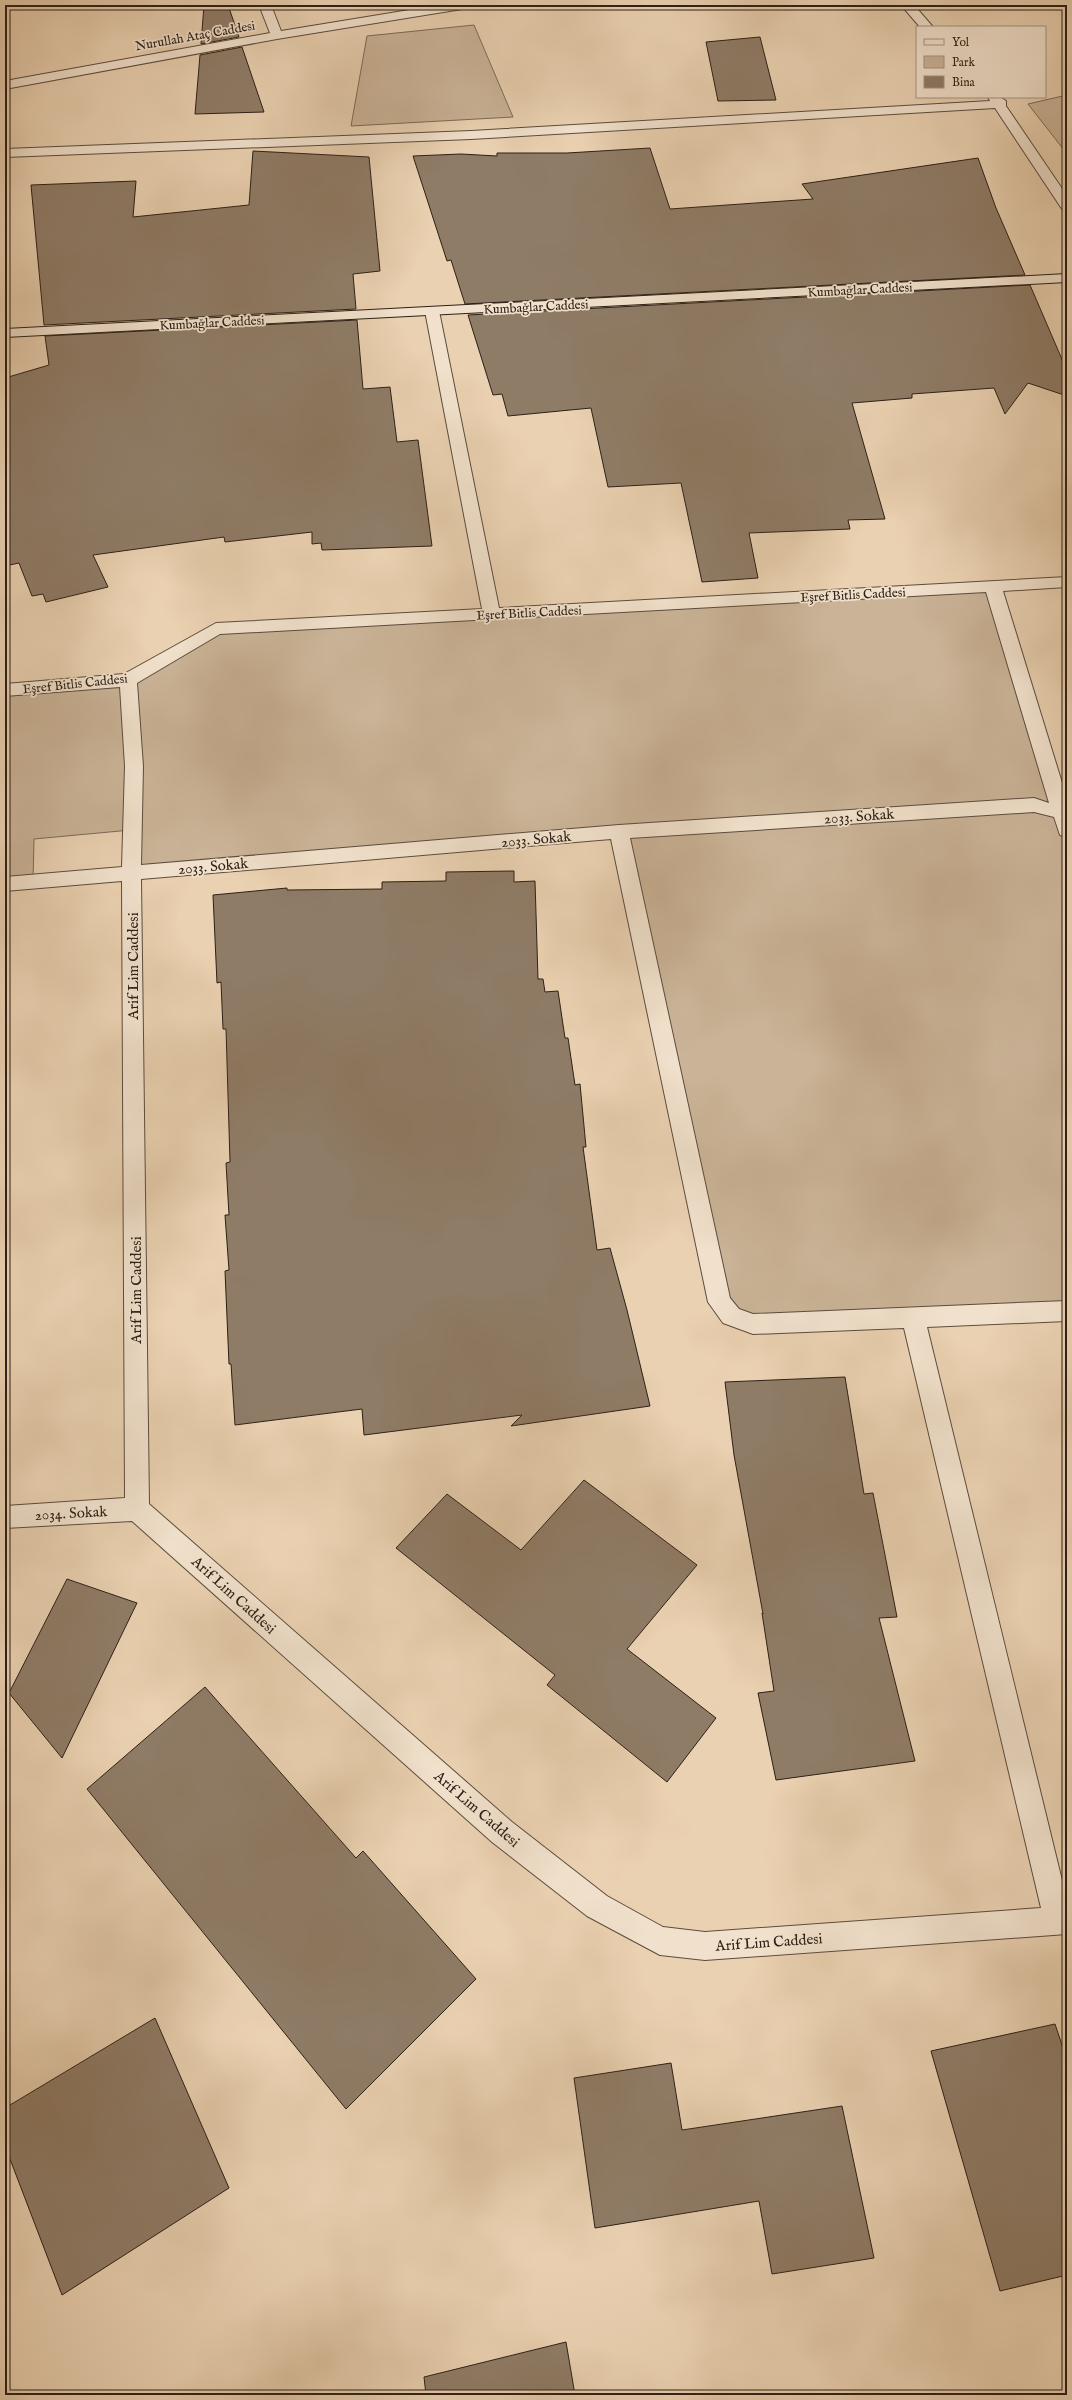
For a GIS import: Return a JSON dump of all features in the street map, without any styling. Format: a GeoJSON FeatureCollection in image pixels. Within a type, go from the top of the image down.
{"type":"FeatureCollection","features":[{"type":"Feature","properties":{"kind":"street"},"geometry":{"type":"LineString","coordinates":[[265,5],[277,35]]}},
{"type":"Feature","properties":{"kind":"street","name":"Nurullah Ataç Caddesi"},"geometry":{"type":"LineString","coordinates":[[5,85],[277,35],[462,5]]}},
{"type":"Feature","properties":{"kind":"street"},"geometry":{"type":"LineString","coordinates":[[906,5],[927,26]]}},
{"type":"Feature","properties":{"kind":"street"},"geometry":{"type":"LineString","coordinates":[[5,153],[470,135],[997,100],[1067,206]]}},
{"type":"Feature","properties":{"kind":"street","name":"Kumbağlar Caddesi"},"geometry":{"type":"LineString","coordinates":[[5,333],[1067,278]]}},
{"type":"Feature","properties":{"kind":"street"},"geometry":{"type":"LineString","coordinates":[[432,311],[492,614]]}},
{"type":"Feature","properties":{"kind":"street","name":"Eşref Bitlis Caddesi"},"geometry":{"type":"LineString","coordinates":[[5,690],[128,680],[216,629],[1067,582]]}},
{"type":"Feature","properties":{"kind":"street"},"geometry":{"type":"LineString","coordinates":[[993,586],[1064,812],[1067,830]]}},
{"type":"Feature","properties":{"kind":"street","name":"Arif Lim Caddesi"},"geometry":{"type":"LineString","coordinates":[[128,680],[134,766],[132,872],[137,1509],[502,1832],[597,1906],[660,1941],[705,1946],[1062,1921]]}},
{"type":"Feature","properties":{"kind":"street","name":"2033. Sokak"},"geometry":{"type":"LineString","coordinates":[[5,884],[132,872],[619,832],[1034,805],[1064,812]]}},
{"type":"Feature","properties":{"kind":"street"},"geometry":{"type":"LineString","coordinates":[[619,832],[719,1302],[731,1316],[753,1324],[1067,1311]]}},
{"type":"Feature","properties":{"kind":"street"},"geometry":{"type":"LineString","coordinates":[[913,1318],[1062,1921]]}},
{"type":"Feature","properties":{"kind":"street","name":"2034. Sokak"},"geometry":{"type":"LineString","coordinates":[[5,1517],[137,1509]]}},
{"type":"Feature","properties":{"kind":"green space"},"geometry":{"type":"Polygon","coordinates":[[[474,25],[513,117],[351,126],[367,36],[474,25]]]}},
{"type":"Feature","properties":{"kind":"green space"},"geometry":{"type":"Polygon","coordinates":[[[1067,95],[1067,150],[1064,150],[1028,104],[1067,95]]]}},
{"type":"Feature","properties":{"kind":"green space"},"geometry":{"type":"Polygon","coordinates":[[[993,586],[1067,830],[1067,1311],[731,1316],[619,832],[132,872],[131,830],[34,839],[33,882],[5,884],[5,690],[128,680],[216,629],[993,586]]]}},
{"type":"Feature","properties":{"kind":"building"},"geometry":{"type":"Polygon","coordinates":[[[204,5],[228,5],[239,37],[201,44],[204,5]]]}},
{"type":"Feature","properties":{"kind":"building"},"geometry":{"type":"Polygon","coordinates":[[[760,37],[776,100],[718,101],[706,42],[760,37]]]}},
{"type":"Feature","properties":{"kind":"building"},"geometry":{"type":"Polygon","coordinates":[[[242,47],[264,112],[195,114],[200,55],[242,47]]]}},
{"type":"Feature","properties":{"kind":"building"},"geometry":{"type":"Polygon","coordinates":[[[650,148],[670,209],[813,199],[802,184],[978,158],[996,208],[1025,275],[465,304],[451,260],[447,261],[413,156],[461,154],[497,156],[497,153],[567,153],[650,148]]]}},
{"type":"Feature","properties":{"kind":"building"},"geometry":{"type":"Polygon","coordinates":[[[253,151],[369,157],[380,271],[353,274],[356,309],[44,325],[31,185],[136,181],[133,217],[249,205],[253,151]]]}},
{"type":"Feature","properties":{"kind":"building"},"geometry":{"type":"Polygon","coordinates":[[[1030,285],[1067,371],[1067,396],[1028,383],[1005,414],[994,388],[912,394],[912,398],[852,403],[885,519],[848,520],[850,529],[749,533],[758,578],[702,582],[681,483],[608,487],[591,408],[508,416],[502,394],[493,395],[468,315],[1030,285]]]}},
{"type":"Feature","properties":{"kind":"building"},"geometry":{"type":"Polygon","coordinates":[[[357,320],[363,389],[390,387],[397,442],[418,440],[432,546],[322,550],[321,543],[312,544],[312,532],[225,542],[224,537],[93,555],[108,587],[46,602],[43,594],[32,596],[19,563],[5,566],[5,378],[49,365],[45,336],[357,320]]]}},
{"type":"Feature","properties":{"kind":"building"},"geometry":{"type":"Polygon","coordinates":[[[514,871],[514,882],[535,881],[538,979],[543,979],[545,992],[558,991],[565,1038],[568,1038],[575,1085],[580,1084],[586,1147],[583,1147],[597,1250],[610,1248],[627,1310],[650,1406],[511,1426],[522,1415],[364,1435],[362,1409],[235,1425],[231,1364],[229,1364],[225,1271],[229,1270],[225,1215],[229,1215],[226,1163],[230,1162],[226,1029],[223,1029],[221,982],[217,983],[213,895],[287,888],[287,890],[382,889],[382,882],[446,881],[446,872],[514,871]]]}},
{"type":"Feature","properties":{"kind":"building"},"geometry":{"type":"Polygon","coordinates":[[[845,1377],[864,1494],[873,1493],[897,1617],[879,1618],[915,1761],[776,1780],[758,1693],[774,1691],[762,1613],[763,1614],[734,1455],[725,1382],[845,1377]]]}},
{"type":"Feature","properties":{"kind":"building"},"geometry":{"type":"Polygon","coordinates":[[[584,1480],[697,1565],[627,1649],[716,1718],[667,1782],[547,1685],[555,1675],[396,1548],[447,1494],[521,1550],[584,1480]]]}},
{"type":"Feature","properties":{"kind":"building"},"geometry":{"type":"Polygon","coordinates":[[[67,1579],[137,1603],[62,1758],[9,1693],[67,1579]]]}},
{"type":"Feature","properties":{"kind":"building"},"geometry":{"type":"Polygon","coordinates":[[[205,1687],[356,1858],[363,1851],[476,1979],[346,2109],[87,1789],[205,1687]]]}},
{"type":"Feature","properties":{"kind":"building"},"geometry":{"type":"Polygon","coordinates":[[[155,2018],[229,2188],[62,2295],[5,2146],[5,2108],[155,2018]]]}},
{"type":"Feature","properties":{"kind":"building"},"geometry":{"type":"Polygon","coordinates":[[[1055,2024],[1067,2060],[1067,2275],[1000,2291],[931,2051],[1055,2024]]]}},
{"type":"Feature","properties":{"kind":"building"},"geometry":{"type":"Polygon","coordinates":[[[671,2063],[682,2130],[842,2106],[874,2258],[772,2274],[759,2201],[595,2228],[574,2078],[671,2063]]]}},
{"type":"Feature","properties":{"kind":"building"},"geometry":{"type":"Polygon","coordinates":[[[566,2342],[575,2395],[426,2395],[424,2377],[566,2342]]]}}]}
